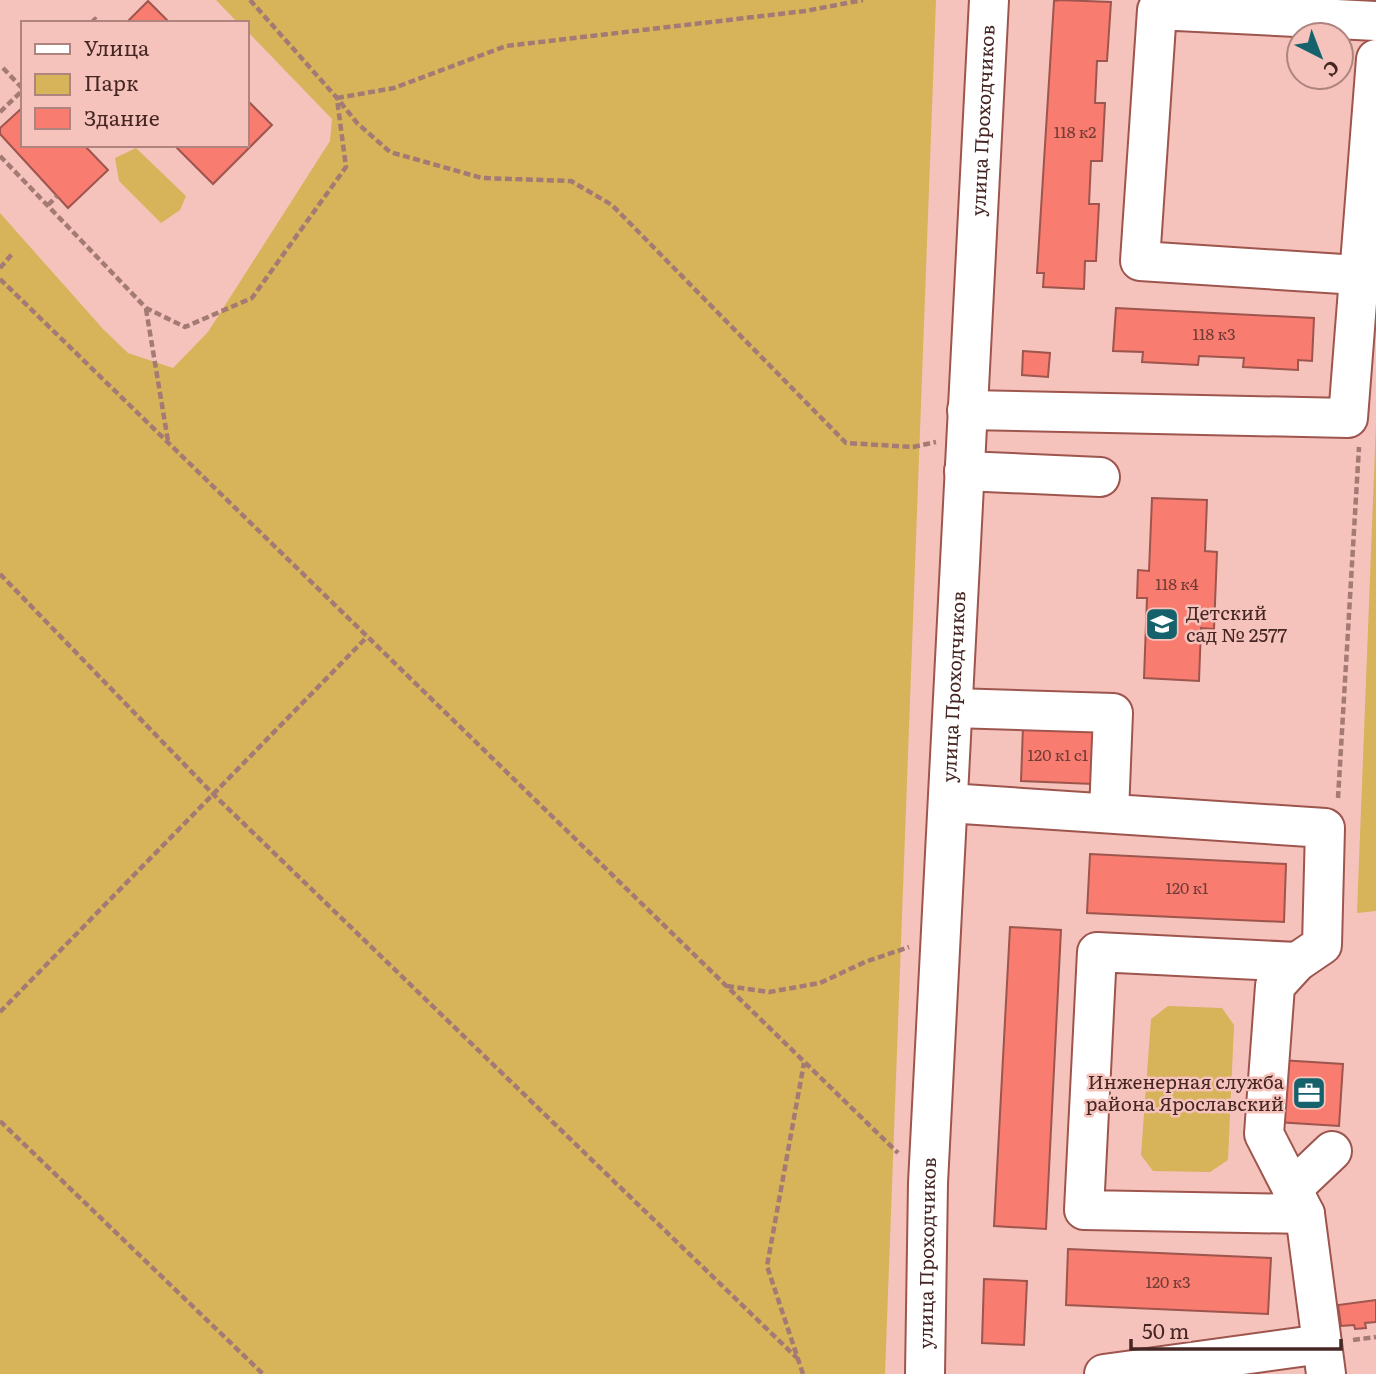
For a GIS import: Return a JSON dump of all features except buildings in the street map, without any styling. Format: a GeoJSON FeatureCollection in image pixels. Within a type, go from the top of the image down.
{"type":"FeatureCollection","features":[{"type":"Feature","properties":{"kind":"street","name":"улица Проходчиков"},"geometry":{"type":"LineString","coordinates":[[925,1374],[928,1184],[989,0]]}},
{"type":"Feature","properties":{"kind":"street"},"geometry":{"type":"LineString","coordinates":[[1358,275],[1140,261],[1156,24],[1157,10],[1376,21]]}},
{"type":"Feature","properties":{"kind":"street"},"geometry":{"type":"LineString","coordinates":[[966,439],[1348,418],[1376,59]]}},
{"type":"Feature","properties":{"kind":"street"},"geometry":{"type":"LineString","coordinates":[[966,439],[1100,477]]}},
{"type":"Feature","properties":{"kind":"street"},"geometry":{"type":"LineString","coordinates":[[953,708],[1113,713],[1109,813]]}},
{"type":"Feature","properties":{"kind":"street"},"geometry":{"type":"LineString","coordinates":[[948,803],[1325,828],[1322,945],[1297,962],[1275,986],[1264,1134],[1299,1201],[1324,1359],[1104,1374]]}},
{"type":"Feature","properties":{"kind":"street"},"geometry":{"type":"LineString","coordinates":[[1297,962],[1097,952],[1084,1210],[1299,1201]]}},
{"type":"Feature","properties":{"kind":"street"},"geometry":{"type":"LineString","coordinates":[[1299,1201],[1332,1151]]}},
{"type":"Feature","properties":{"kind":"path"},"geometry":{"type":"LineString","coordinates":[[250,0],[356,123],[390,152],[482,178],[571,181],[612,205],[846,443],[913,447],[966,439]]}},
{"type":"Feature","properties":{"kind":"path"},"geometry":{"type":"LineString","coordinates":[[337,98],[394,88],[506,46],[805,11],[863,0]]}},
{"type":"Feature","properties":{"kind":"path"},"geometry":{"type":"LineString","coordinates":[[3,68],[21,88]]}},
{"type":"Feature","properties":{"kind":"path"},"geometry":{"type":"LineString","coordinates":[[0,112],[21,92]]}},
{"type":"Feature","properties":{"kind":"path"},"geometry":{"type":"LineString","coordinates":[[0,156],[146,308],[184,327],[252,298],[346,167],[337,98]]}},
{"type":"Feature","properties":{"kind":"path"},"geometry":{"type":"LineString","coordinates":[[48,205],[57,196]]}},
{"type":"Feature","properties":{"kind":"path"},"geometry":{"type":"LineString","coordinates":[[0,268],[12,254]]}},
{"type":"Feature","properties":{"kind":"path"},"geometry":{"type":"LineString","coordinates":[[0,279],[928,1184]]}},
{"type":"Feature","properties":{"kind":"path"},"geometry":{"type":"LineString","coordinates":[[146,308],[168,441]]}},
{"type":"Feature","properties":{"kind":"path"},"geometry":{"type":"LineString","coordinates":[[1325,828],[1338,799],[1360,449],[1348,418]]}},
{"type":"Feature","properties":{"kind":"path"},"geometry":{"type":"LineString","coordinates":[[0,574],[213,794],[797,1358]]}},
{"type":"Feature","properties":{"kind":"path"},"geometry":{"type":"LineString","coordinates":[[0,1012],[367,637]]}},
{"type":"Feature","properties":{"kind":"path"},"geometry":{"type":"LineString","coordinates":[[727,986],[769,992],[820,983],[865,962],[940,937]]}},
{"type":"Feature","properties":{"kind":"path"},"geometry":{"type":"LineString","coordinates":[[803,1374],[767,1266],[805,1062]]}},
{"type":"Feature","properties":{"kind":"path"},"geometry":{"type":"LineString","coordinates":[[0,1121],[263,1374]]}},
{"type":"Feature","properties":{"kind":"green space"},"geometry":{"type":"Polygon","coordinates":[[[216,0],[936,0],[885,1374],[0,1374],[0,213],[103,329],[128,353],[173,368],[208,332],[330,141],[332,119],[248,32],[248,21],[236,21],[216,0]]]}},
{"type":"Feature","properties":{"kind":"green space"},"geometry":{"type":"Polygon","coordinates":[[[136,148],[186,196],[180,210],[161,223],[119,181],[115,158],[136,148]]]}},
{"type":"Feature","properties":{"kind":"green space"},"geometry":{"type":"Polygon","coordinates":[[[1376,423],[1376,911],[1357,913],[1376,423]]]}},
{"type":"Feature","properties":{"kind":"green space"},"geometry":{"type":"Polygon","coordinates":[[[1168,1006],[1222,1008],[1234,1025],[1228,1160],[1210,1172],[1153,1171],[1141,1155],[1151,1019],[1168,1006]]]}},
{"type":"Feature","properties":{"kind":"place","name":"Детский сад № 2577"},"geometry":{"type":"Point","coordinates":[1162,624]}},
{"type":"Feature","properties":{"kind":"place","name":"Инженерная служба района Ярославский"},"geometry":{"type":"Point","coordinates":[1309,1093]}}]}
